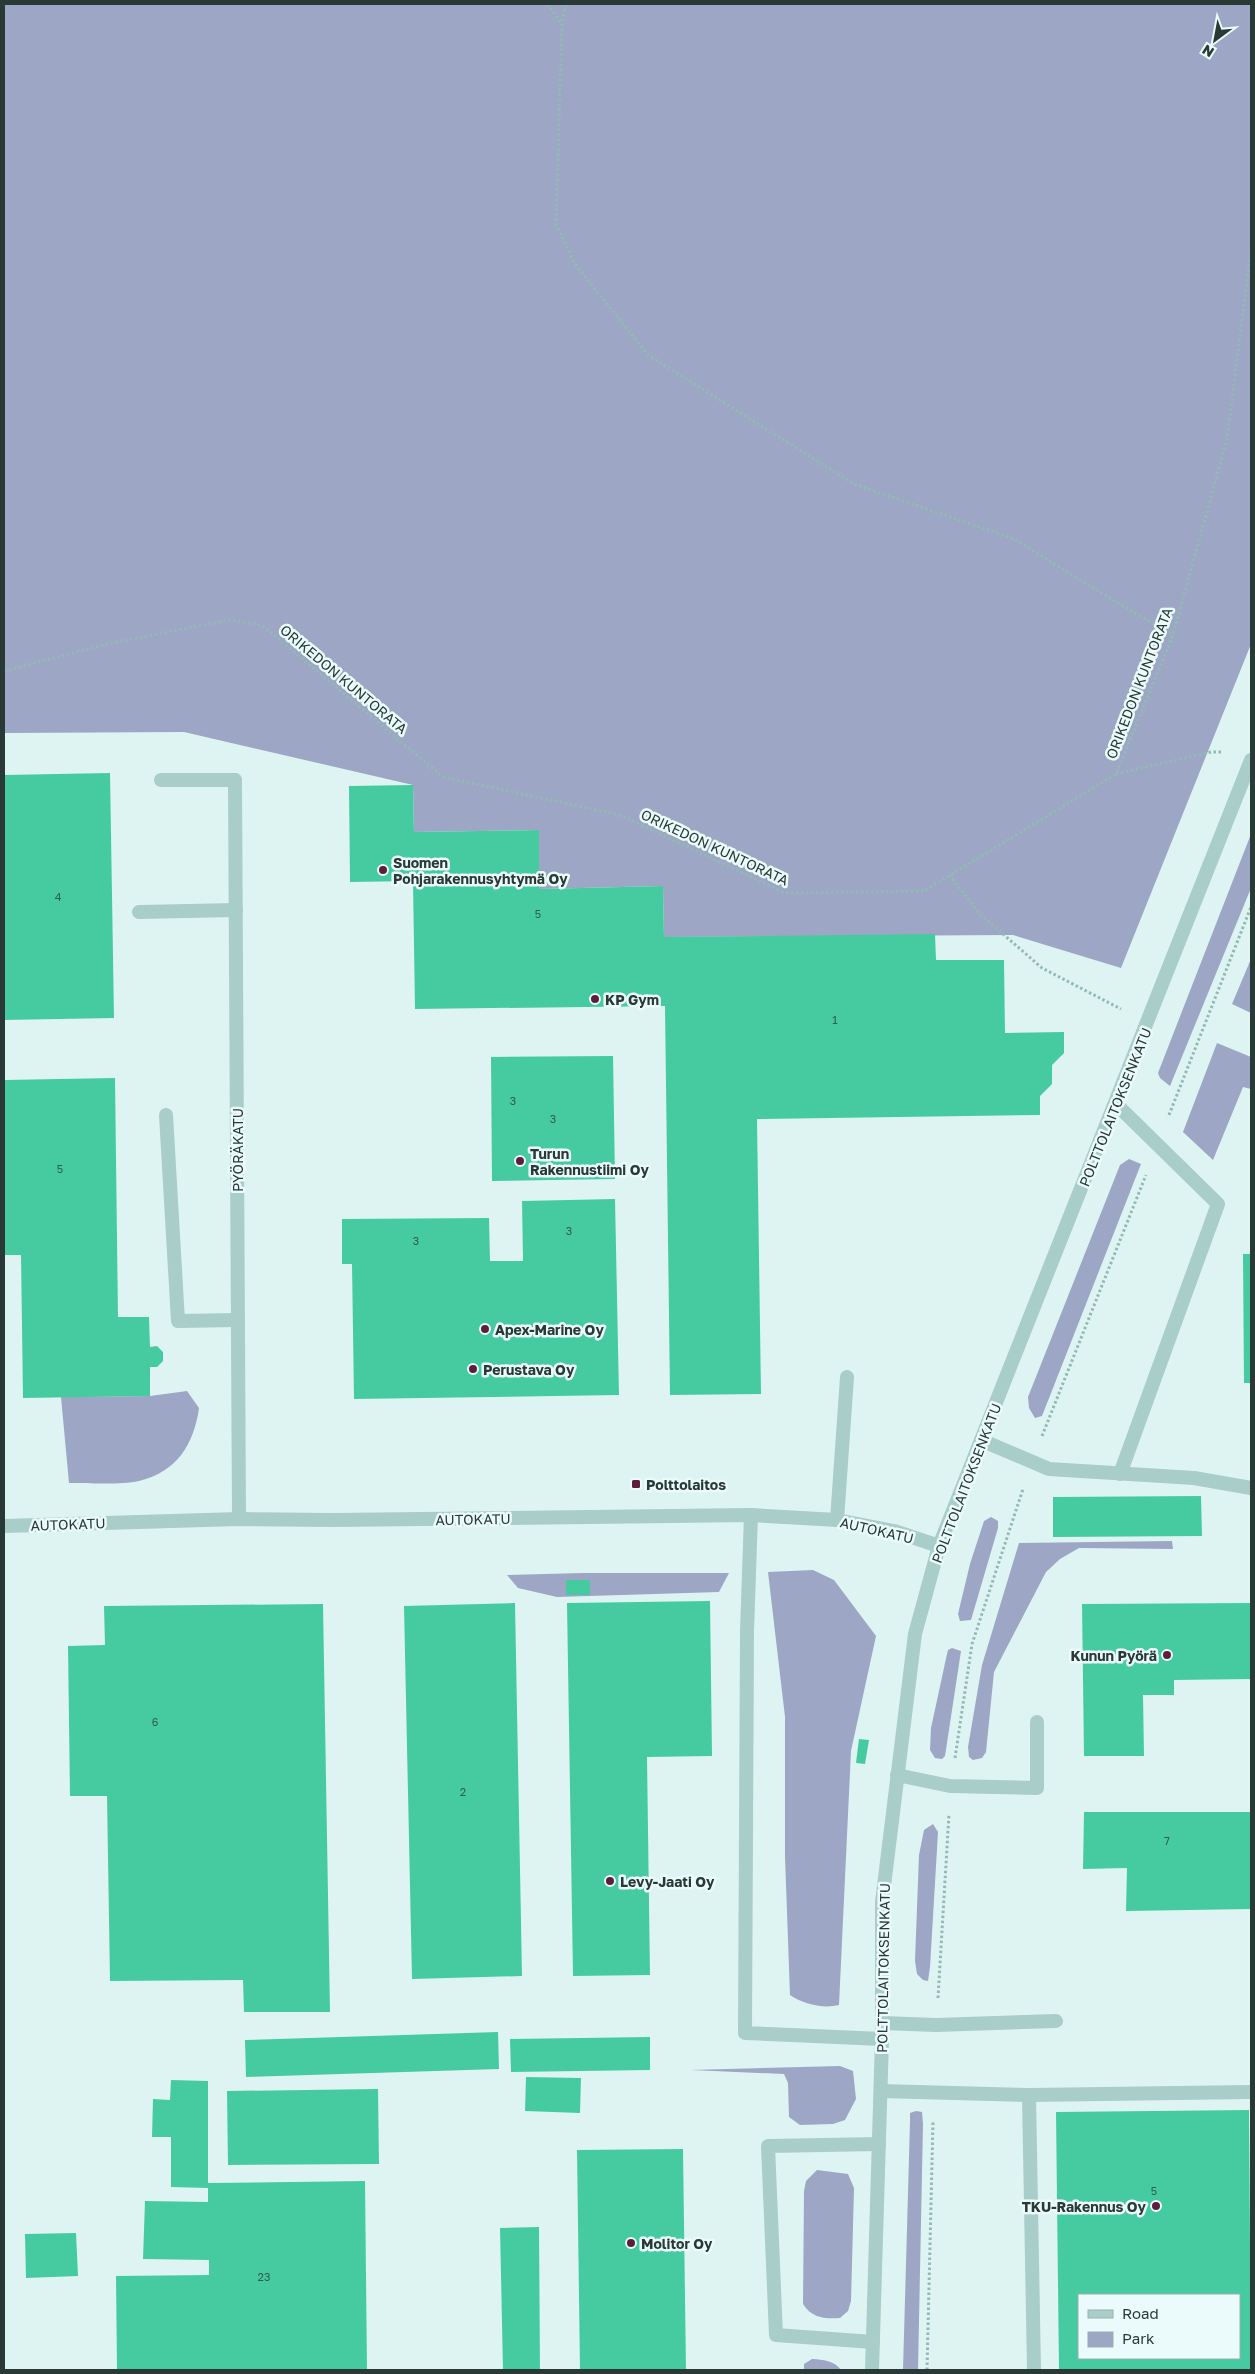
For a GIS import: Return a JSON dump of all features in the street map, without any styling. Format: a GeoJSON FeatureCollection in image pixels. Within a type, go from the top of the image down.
{"type":"FeatureCollection","features":[{"type":"Feature","properties":{"kind":"street","name":"POLTTOLAITOKSENKATU"},"geometry":{"type":"LineString","coordinates":[[872,2370],[882,2039],[882,1902],[915,1634],[939,1546],[1251,760]]}},
{"type":"Feature","properties":{"kind":"street","name":"PYÖRÄKATU"},"geometry":{"type":"LineString","coordinates":[[161,780],[235,780],[239,1519]]}},
{"type":"Feature","properties":{"kind":"street"},"geometry":{"type":"LineString","coordinates":[[138,912],[236,910]]}},
{"type":"Feature","properties":{"kind":"street"},"geometry":{"type":"LineString","coordinates":[[1116,1104],[1218,1204],[1120,1474]]}},
{"type":"Feature","properties":{"kind":"street"},"geometry":{"type":"LineString","coordinates":[[166,1115],[178,1321],[238,1320]]}},
{"type":"Feature","properties":{"kind":"street"},"geometry":{"type":"LineString","coordinates":[[837,1520],[847,1377]]}},
{"type":"Feature","properties":{"kind":"street"},"geometry":{"type":"LineString","coordinates":[[982,1440],[1032,1463],[1050,1469],[1194,1478],[1251,1488]]}},
{"type":"Feature","properties":{"kind":"street"},"geometry":{"type":"LineString","coordinates":[[751,1515],[747,1641],[744,2033],[882,2039]]}},
{"type":"Feature","properties":{"kind":"street","name":"AUTOKATU"},"geometry":{"type":"LineString","coordinates":[[4,1526],[239,1519],[332,1520],[751,1515],[837,1520],[894,1531],[939,1546]]}},
{"type":"Feature","properties":{"kind":"street"},"geometry":{"type":"LineString","coordinates":[[897,1775],[950,1786],[1036,1788],[1037,1722]]}},
{"type":"Feature","properties":{"kind":"street"},"geometry":{"type":"LineString","coordinates":[[882,2023],[936,2024],[1056,2021]]}},
{"type":"Feature","properties":{"kind":"street"},"geometry":{"type":"LineString","coordinates":[[880,2091],[1029,2095],[1251,2092]]}},
{"type":"Feature","properties":{"kind":"street"},"geometry":{"type":"LineString","coordinates":[[1029,2095],[1034,2370]]}},
{"type":"Feature","properties":{"kind":"street"},"geometry":{"type":"LineString","coordinates":[[873,2342],[776,2335],[768,2146],[879,2144]]}},
{"type":"Feature","properties":{"kind":"path"},"geometry":{"type":"LineString","coordinates":[[548,4],[562,22]]}},
{"type":"Feature","properties":{"kind":"path"},"geometry":{"type":"LineString","coordinates":[[566,4],[562,22],[556,224],[575,264],[648,355],[854,484],[1014,539],[1173,635]]}},
{"type":"Feature","properties":{"kind":"path","name":"ORIKEDON KUNTORATA"},"geometry":{"type":"LineString","coordinates":[[4,671],[111,643],[230,620],[262,625],[442,777],[620,815],[785,893],[924,890],[1116,774],[1173,635],[1227,439],[1251,249]]}},
{"type":"Feature","properties":{"kind":"path"},"geometry":{"type":"LineString","coordinates":[[1116,774],[1211,752],[1227,753]]}},
{"type":"Feature","properties":{"kind":"path"},"geometry":{"type":"LineString","coordinates":[[949,875],[980,914],[1042,968],[1148,1023]]}},
{"type":"Feature","properties":{"kind":"path"},"geometry":{"type":"LineString","coordinates":[[936,2024],[950,1786],[972,1644],[1032,1463],[1251,907]]}},
{"type":"Feature","properties":{"kind":"path"},"geometry":{"type":"LineString","coordinates":[[926,2370],[934,2092]]}},
{"type":"Feature","properties":{"kind":"green space"},"geometry":{"type":"Polygon","coordinates":[[[4,4],[1251,4],[1251,644],[1121,968],[1013,935],[664,937],[663,886],[539,889],[539,830],[414,832],[413,785],[184,732],[4,733],[4,4]]]}},
{"type":"Feature","properties":{"kind":"green space"},"geometry":{"type":"Polygon","coordinates":[[[1251,834],[1251,888],[1170,1086],[1160,1078],[1158,1073],[1251,834]]]}},
{"type":"Feature","properties":{"kind":"green space"},"geometry":{"type":"Polygon","coordinates":[[[1251,959],[1251,1013],[1232,1004],[1251,959]]]}},
{"type":"Feature","properties":{"kind":"green space"},"geometry":{"type":"Polygon","coordinates":[[[1217,1043],[1251,1057],[1251,1089],[1243,1087],[1213,1160],[1183,1132],[1217,1043]]]}},
{"type":"Feature","properties":{"kind":"green space"},"geometry":{"type":"Polygon","coordinates":[[[1129,1159],[1141,1164],[1042,1416],[1035,1418],[1029,1408],[1028,1397],[1120,1165],[1129,1159]]]}},
{"type":"Feature","properties":{"kind":"green space"},"geometry":{"type":"Polygon","coordinates":[[[187,1391],[199,1408],[197,1421],[188,1445],[181,1455],[164,1471],[152,1477],[132,1482],[69,1483],[61,1397],[150,1396],[187,1391]]]}},
{"type":"Feature","properties":{"kind":"green space"},"geometry":{"type":"Polygon","coordinates":[[[991,1517],[998,1521],[998,1528],[971,1620],[960,1621],[958,1614],[970,1564],[984,1521],[991,1517]]]}},
{"type":"Feature","properties":{"kind":"green space"},"geometry":{"type":"Polygon","coordinates":[[[1172,1541],[1173,1549],[1079,1548],[1060,1559],[1046,1572],[994,1672],[986,1752],[982,1758],[973,1760],[969,1757],[968,1747],[982,1665],[1019,1543],[1172,1541]]]}},
{"type":"Feature","properties":{"kind":"green space"},"geometry":{"type":"Polygon","coordinates":[[[813,1570],[834,1580],[876,1636],[851,1751],[839,2005],[833,2006],[807,2003],[790,1995],[785,1857],[785,1717],[768,1572],[813,1570]]]}},
{"type":"Feature","properties":{"kind":"green space"},"geometry":{"type":"Polygon","coordinates":[[[729,1573],[719,1592],[557,1597],[518,1588],[507,1575],[729,1573]]]}},
{"type":"Feature","properties":{"kind":"green space"},"geometry":{"type":"Polygon","coordinates":[[[952,1648],[961,1651],[945,1756],[942,1759],[935,1758],[930,1750],[931,1728],[948,1650],[952,1648]]]}},
{"type":"Feature","properties":{"kind":"green space"},"geometry":{"type":"Polygon","coordinates":[[[933,1824],[938,1832],[928,1981],[923,1980],[917,1974],[915,1961],[919,1855],[924,1830],[933,1824]]]}},
{"type":"Feature","properties":{"kind":"green space"},"geometry":{"type":"Polygon","coordinates":[[[840,2066],[853,2071],[856,2099],[845,2120],[833,2124],[800,2125],[789,2117],[788,2083],[784,2074],[691,2070],[840,2066]]]}},
{"type":"Feature","properties":{"kind":"green space"},"geometry":{"type":"Polygon","coordinates":[[[922,2112],[923,2124],[918,2370],[903,2370],[910,2113],[922,2112]]]}},
{"type":"Feature","properties":{"kind":"green space"},"geometry":{"type":"Polygon","coordinates":[[[817,2170],[848,2174],[854,2188],[851,2301],[848,2311],[840,2318],[819,2317],[810,2312],[803,2304],[804,2191],[806,2181],[817,2170]]]}},
{"type":"Feature","properties":{"kind":"green space"},"geometry":{"type":"Polygon","coordinates":[[[812,2359],[832,2362],[841,2370],[804,2370],[804,2364],[812,2359]]]}},
{"type":"Feature","properties":{"kind":"building"},"geometry":{"type":"Polygon","coordinates":[[[110,773],[114,1018],[4,1020],[4,775],[110,773]]]}},
{"type":"Feature","properties":{"kind":"building"},"geometry":{"type":"Polygon","coordinates":[[[413,785],[414,832],[539,830],[539,889],[663,886],[664,937],[935,934],[936,960],[1004,960],[1005,1033],[1064,1032],[1064,1053],[1052,1065],[1052,1084],[1040,1096],[1040,1115],[757,1119],[761,1394],[670,1395],[665,1006],[415,1009],[413,881],[350,882],[349,786],[413,785]]]}},
{"type":"Feature","properties":{"kind":"building"},"geometry":{"type":"Polygon","coordinates":[[[613,1056],[615,1179],[492,1181],[491,1057],[613,1056]]]}},
{"type":"Feature","properties":{"kind":"building"},"geometry":{"type":"Polygon","coordinates":[[[115,1078],[118,1317],[149,1317],[150,1347],[157,1346],[163,1352],[163,1361],[157,1367],[150,1367],[150,1396],[23,1398],[21,1255],[4,1255],[4,1080],[115,1078]]]}},
{"type":"Feature","properties":{"kind":"building","name":"Apex-Marine Oy"},"geometry":{"type":"Polygon","coordinates":[[[615,1199],[619,1395],[354,1399],[352,1264],[342,1264],[342,1219],[489,1218],[490,1261],[523,1261],[522,1201],[615,1199]]]}},
{"type":"Feature","properties":{"kind":"building"},"geometry":{"type":"Polygon","coordinates":[[[1243,1254],[1251,1254],[1251,1383],[1244,1383],[1243,1254]]]}},
{"type":"Feature","properties":{"kind":"building"},"geometry":{"type":"Polygon","coordinates":[[[1201,1496],[1202,1536],[1053,1537],[1053,1497],[1201,1496]]]}},
{"type":"Feature","properties":{"kind":"building"},"geometry":{"type":"Polygon","coordinates":[[[566,1580],[590,1580],[590,1595],[566,1595],[566,1580]]]}},
{"type":"Feature","properties":{"kind":"building","name":"Levy-Jaati Oy"},"geometry":{"type":"Polygon","coordinates":[[[710,1601],[712,1756],[647,1757],[650,1975],[573,1976],[567,1603],[710,1601]]]}},
{"type":"Feature","properties":{"kind":"building"},"geometry":{"type":"Polygon","coordinates":[[[515,1603],[522,1976],[412,1979],[404,1606],[515,1603]]]}},
{"type":"Feature","properties":{"kind":"building","name":"Kunun Pyörä"},"geometry":{"type":"Polygon","coordinates":[[[1251,1603],[1251,1679],[1174,1680],[1174,1695],[1143,1695],[1144,1756],[1084,1756],[1082,1604],[1251,1603]]]}},
{"type":"Feature","properties":{"kind":"building"},"geometry":{"type":"Polygon","coordinates":[[[323,1604],[330,2012],[244,2012],[243,1980],[110,1981],[107,1796],[70,1796],[68,1646],[105,1645],[104,1606],[323,1604]]]}},
{"type":"Feature","properties":{"kind":"building"},"geometry":{"type":"Polygon","coordinates":[[[859,1739],[869,1740],[865,1764],[856,1763],[859,1739]]]}},
{"type":"Feature","properties":{"kind":"building"},"geometry":{"type":"Polygon","coordinates":[[[1084,1812],[1251,1812],[1251,1909],[1126,1911],[1127,1868],[1083,1869],[1084,1812]]]}},
{"type":"Feature","properties":{"kind":"building"},"geometry":{"type":"Polygon","coordinates":[[[498,2032],[499,2069],[246,2077],[245,2040],[498,2032]]]}},
{"type":"Feature","properties":{"kind":"building"},"geometry":{"type":"Polygon","coordinates":[[[650,2037],[650,2070],[511,2072],[510,2039],[650,2037]]]}},
{"type":"Feature","properties":{"kind":"building"},"geometry":{"type":"Polygon","coordinates":[[[526,2077],[581,2078],[580,2113],[525,2111],[526,2077]]]}},
{"type":"Feature","properties":{"kind":"building"},"geometry":{"type":"Polygon","coordinates":[[[171,2080],[208,2081],[208,2183],[365,2181],[367,2370],[117,2370],[116,2276],[209,2275],[209,2260],[143,2259],[145,2201],[208,2202],[208,2188],[171,2187],[171,2137],[152,2137],[153,2099],[170,2100],[171,2080]]]}},
{"type":"Feature","properties":{"kind":"building"},"geometry":{"type":"Polygon","coordinates":[[[378,2089],[379,2164],[228,2165],[227,2091],[378,2089]]]}},
{"type":"Feature","properties":{"kind":"building"},"geometry":{"type":"Polygon","coordinates":[[[1249,2110],[1251,2370],[1059,2370],[1056,2112],[1249,2110]]]}},
{"type":"Feature","properties":{"kind":"building","name":"Molitor Oy"},"geometry":{"type":"Polygon","coordinates":[[[683,2149],[686,2370],[580,2370],[577,2150],[683,2149]]]}},
{"type":"Feature","properties":{"kind":"building"},"geometry":{"type":"Polygon","coordinates":[[[539,2227],[540,2370],[503,2370],[500,2228],[539,2227]]]}},
{"type":"Feature","properties":{"kind":"building"},"geometry":{"type":"Polygon","coordinates":[[[76,2233],[78,2276],[26,2278],[25,2234],[76,2233]]]}},
{"type":"Feature","properties":{"kind":"place","name":"Suomen Pohjarakennusyhtymä Oy"},"geometry":{"type":"Point","coordinates":[383,870]}},
{"type":"Feature","properties":{"kind":"place","name":"KP Gym"},"geometry":{"type":"Point","coordinates":[595,999]}},
{"type":"Feature","properties":{"kind":"place","name":"Turun Rakennustiimi Oy"},"geometry":{"type":"Point","coordinates":[520,1161]}},
{"type":"Feature","properties":{"kind":"place","name":"Apex-Marine Oy"},"geometry":{"type":"Point","coordinates":[485,1329]}},
{"type":"Feature","properties":{"kind":"place","name":"Perustava Oy"},"geometry":{"type":"Point","coordinates":[473,1369]}},
{"type":"Feature","properties":{"kind":"place","name":"Polttolaitos"},"geometry":{"type":"Point","coordinates":[636,1484]}},
{"type":"Feature","properties":{"kind":"place","name":"Kunun Pyörä"},"geometry":{"type":"Point","coordinates":[1167,1655]}},
{"type":"Feature","properties":{"kind":"place","name":"Levy-Jaati Oy"},"geometry":{"type":"Point","coordinates":[610,1881]}},
{"type":"Feature","properties":{"kind":"place","name":"TKU-Rakennus Oy"},"geometry":{"type":"Point","coordinates":[1156,2206]}},
{"type":"Feature","properties":{"kind":"place","name":"Molitor Oy"},"geometry":{"type":"Point","coordinates":[631,2243]}}]}
